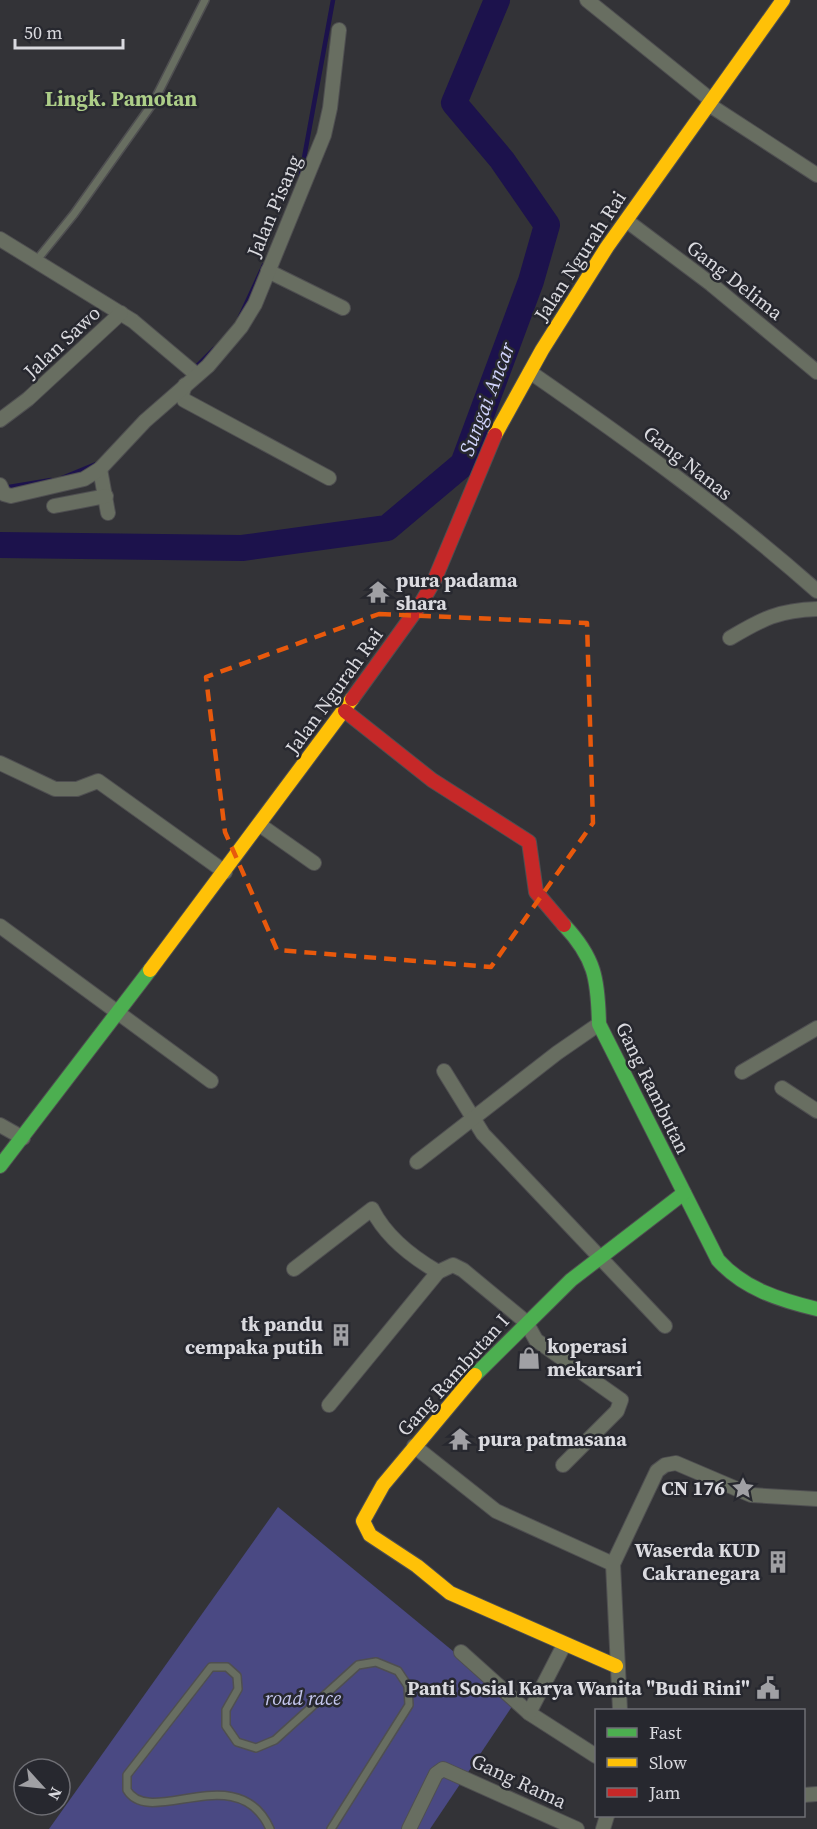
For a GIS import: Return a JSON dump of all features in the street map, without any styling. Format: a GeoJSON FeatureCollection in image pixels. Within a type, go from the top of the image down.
{"type":"FeatureCollection","features":[{"type":"Feature","properties":{"kind":"street"},"geometry":{"type":"LineString","coordinates":[[587,0],[710,102],[817,175]]}},
{"type":"Feature","properties":{"kind":"street","name":"Jalan Ngurah Rai"},"geometry":{"type":"LineString","coordinates":[[0,1166],[345,711],[443,567],[482,462],[530,372],[584,284],[783,0]]}},
{"type":"Feature","properties":{"kind":"street","name":"Jalan Pisang"},"geometry":{"type":"LineString","coordinates":[[2,489],[11,496],[84,479],[100,469],[185,385],[192,371],[241,327],[255,304],[324,135],[330,108],[339,30]]}},
{"type":"Feature","properties":{"kind":"street","name":"Gang Delima"},"geometry":{"type":"LineString","coordinates":[[627,221],[736,304],[817,372]]}},
{"type":"Feature","properties":{"kind":"street"},"geometry":{"type":"LineString","coordinates":[[0,239],[152,334],[192,371]]}},
{"type":"Feature","properties":{"kind":"street"},"geometry":{"type":"LineString","coordinates":[[268,271],[343,308]]}},
{"type":"Feature","properties":{"kind":"street","name":"Jalan Sawo"},"geometry":{"type":"LineString","coordinates":[[0,420],[28,399],[121,313]]}},
{"type":"Feature","properties":{"kind":"street","name":"Gang Nanas"},"geometry":{"type":"LineString","coordinates":[[530,372],[650,457],[788,565],[817,591]]}},
{"type":"Feature","properties":{"kind":"street"},"geometry":{"type":"LineString","coordinates":[[185,385],[182,394],[184,400],[329,478]]}},
{"type":"Feature","properties":{"kind":"street"},"geometry":{"type":"LineString","coordinates":[[100,469],[108,513]]}},
{"type":"Feature","properties":{"kind":"street"},"geometry":{"type":"LineString","coordinates":[[54,506],[106,495]]}},
{"type":"Feature","properties":{"kind":"street"},"geometry":{"type":"LineString","coordinates":[[730,638],[765,617],[796,609],[817,609]]}},
{"type":"Feature","properties":{"kind":"street","name":"Gang Rambutan"},"geometry":{"type":"LineString","coordinates":[[345,711],[432,780],[527,840],[532,850],[531,876],[536,893],[580,942],[592,962],[598,988],[599,1024],[714,1254],[727,1271],[771,1294],[817,1309]]}},
{"type":"Feature","properties":{"kind":"street"},"geometry":{"type":"LineString","coordinates":[[0,763],[55,789],[77,789],[98,781],[225,872]]}},
{"type":"Feature","properties":{"kind":"street"},"geometry":{"type":"LineString","coordinates":[[260,825],[314,863]]}},
{"type":"Feature","properties":{"kind":"street"},"geometry":{"type":"LineString","coordinates":[[0,926],[212,1081]]}},
{"type":"Feature","properties":{"kind":"street"},"geometry":{"type":"LineString","coordinates":[[417,1162],[556,1053],[599,1024]]}},
{"type":"Feature","properties":{"kind":"street"},"geometry":{"type":"LineString","coordinates":[[742,1072],[817,1028]]}},
{"type":"Feature","properties":{"kind":"street"},"geometry":{"type":"LineString","coordinates":[[444,1071],[490,1142],[665,1326]]}},
{"type":"Feature","properties":{"kind":"street"},"geometry":{"type":"LineString","coordinates":[[782,1088],[817,1112]]}},
{"type":"Feature","properties":{"kind":"street"},"geometry":{"type":"LineString","coordinates":[[0,1125],[23,1138]]}},
{"type":"Feature","properties":{"kind":"street","name":"Gang Rambutan I"},"geometry":{"type":"LineString","coordinates":[[564,1645],[450,1593],[417,1566],[369,1535],[363,1521],[365,1513],[414,1446],[526,1322],[598,1255],[684,1193]]}},
{"type":"Feature","properties":{"kind":"street"},"geometry":{"type":"LineString","coordinates":[[294,1269],[372,1209],[402,1246],[438,1272]]}},
{"type":"Feature","properties":{"kind":"street"},"geometry":{"type":"LineString","coordinates":[[329,1405],[438,1272],[453,1265],[463,1269],[526,1322],[536,1340],[621,1400],[617,1411],[563,1465]]}},
{"type":"Feature","properties":{"kind":"street"},"geometry":{"type":"LineString","coordinates":[[414,1446],[496,1511],[613,1564]]}},
{"type":"Feature","properties":{"kind":"street"},"geometry":{"type":"LineString","coordinates":[[620,1709],[616,1666],[613,1564],[654,1474],[669,1464],[683,1465],[751,1495],[817,1499]]}},
{"type":"Feature","properties":{"kind":"street"},"geometry":{"type":"LineString","coordinates":[[529,1713],[564,1645],[616,1666]]}},
{"type":"Feature","properties":{"kind":"street"},"geometry":{"type":"LineString","coordinates":[[461,1652],[529,1713],[595,1755]]}},
{"type":"Feature","properties":{"kind":"street","name":"Gang Rama"},"geometry":{"type":"LineString","coordinates":[[409,1829],[436,1774],[443,1769],[577,1829]]}},
{"type":"Feature","properties":{"kind":"lane"},"geometry":{"type":"LineString","coordinates":[[35,262],[74,214],[153,103],[205,0]]}},
{"type":"Feature","properties":{"kind":"lane"},"geometry":{"type":"LineString","coordinates":[[270,1829],[255,1808],[233,1797],[216,1797],[152,1806],[140,1804],[127,1790],[127,1774],[211,1667],[224,1666],[237,1676],[238,1689],[226,1710],[226,1726],[237,1742],[256,1748],[275,1740],[353,1669],[370,1662],[388,1665],[398,1671],[408,1686],[407,1710],[331,1829]]}},
{"type":"Feature","properties":{"kind":"highlighted area"},"geometry":{"type":"Polygon","coordinates":[[[379,614],[587,623],[593,823],[491,967],[277,950],[225,832],[206,677],[379,614]]]}},
{"type":"Feature","properties":{"kind":"green space","name":"road race"},"geometry":{"type":"Polygon","coordinates":[[[278,1507],[515,1702],[430,1829],[49,1829],[58,1817],[72,1817],[72,1797],[278,1507]]]}},
{"type":"Feature","properties":{"kind":"waterway"},"geometry":{"type":"LineString","coordinates":[[300,180],[333,0]]}},
{"type":"Feature","properties":{"kind":"waterway","name":"Sungai Ancar"},"geometry":{"type":"LineString","coordinates":[[0,545],[242,548],[387,528],[463,464],[531,281],[547,225],[502,160],[454,103],[497,0]]}},
{"type":"Feature","properties":{"kind":"waterway"},"geometry":{"type":"LineString","coordinates":[[240,317],[264,265]]}},
{"type":"Feature","properties":{"kind":"waterway"},"geometry":{"type":"LineString","coordinates":[[194,369],[214,349]]}},
{"type":"Feature","properties":{"kind":"waterway"},"geometry":{"type":"LineString","coordinates":[[62,478],[96,464]]}},
{"type":"Feature","properties":{"kind":"waterway"},"geometry":{"type":"LineString","coordinates":[[3,488],[51,480]]}},
{"type":"Feature","properties":{"kind":"traffic: fast"},"geometry":{"type":"LineString","coordinates":[[564,925],[582,948],[593,970],[599,1024],[718,1260],[739,1279],[763,1292],[817,1309]]}},
{"type":"Feature","properties":{"kind":"traffic: fast"},"geometry":{"type":"LineString","coordinates":[[0,1166],[150,970]]}},
{"type":"Feature","properties":{"kind":"traffic: fast"},"geometry":{"type":"LineString","coordinates":[[475,1375],[571,1280],[684,1193]]}},
{"type":"Feature","properties":{"kind":"traffic: slow"},"geometry":{"type":"LineString","coordinates":[[495,435],[542,350],[607,247],[783,0]]}},
{"type":"Feature","properties":{"kind":"traffic: slow"},"geometry":{"type":"LineString","coordinates":[[150,970],[352,699]]}},
{"type":"Feature","properties":{"kind":"traffic: slow"},"geometry":{"type":"LineString","coordinates":[[475,1375],[383,1485],[363,1521],[370,1535],[417,1566],[450,1593],[616,1666]]}},
{"type":"Feature","properties":{"kind":"traffic: jam"},"geometry":{"type":"LineString","coordinates":[[352,699],[420,605],[434,581],[495,435]]}},
{"type":"Feature","properties":{"kind":"traffic: jam"},"geometry":{"type":"LineString","coordinates":[[345,711],[432,780],[529,842],[536,892],[564,925]]}},
{"type":"Feature","properties":{"kind":"place","name":"pura padama shara"},"geometry":{"type":"Point","coordinates":[378,592]}},
{"type":"Feature","properties":{"kind":"place","name":"tk pandu cempaka putih"},"geometry":{"type":"Point","coordinates":[341,1335]}},
{"type":"Feature","properties":{"kind":"place","name":"koperasi mekarsari"},"geometry":{"type":"Point","coordinates":[529,1358]}},
{"type":"Feature","properties":{"kind":"place","name":"pura patmasana"},"geometry":{"type":"Point","coordinates":[460,1439]}},
{"type":"Feature","properties":{"kind":"place","name":"CN 176"},"geometry":{"type":"Point","coordinates":[743,1488]}},
{"type":"Feature","properties":{"kind":"place","name":"Waserda KUD Cakranegara"},"geometry":{"type":"Point","coordinates":[778,1562]}},
{"type":"Feature","properties":{"kind":"place","name":"Panti Sosial Karya Wanita \"Budi Rini\""},"geometry":{"type":"Point","coordinates":[768,1688]}},
{"type":"Feature","properties":{"kind":"district","name":"Lingk. Pamotan"},"geometry":{"type":"Point","coordinates":[121,99]}}]}
